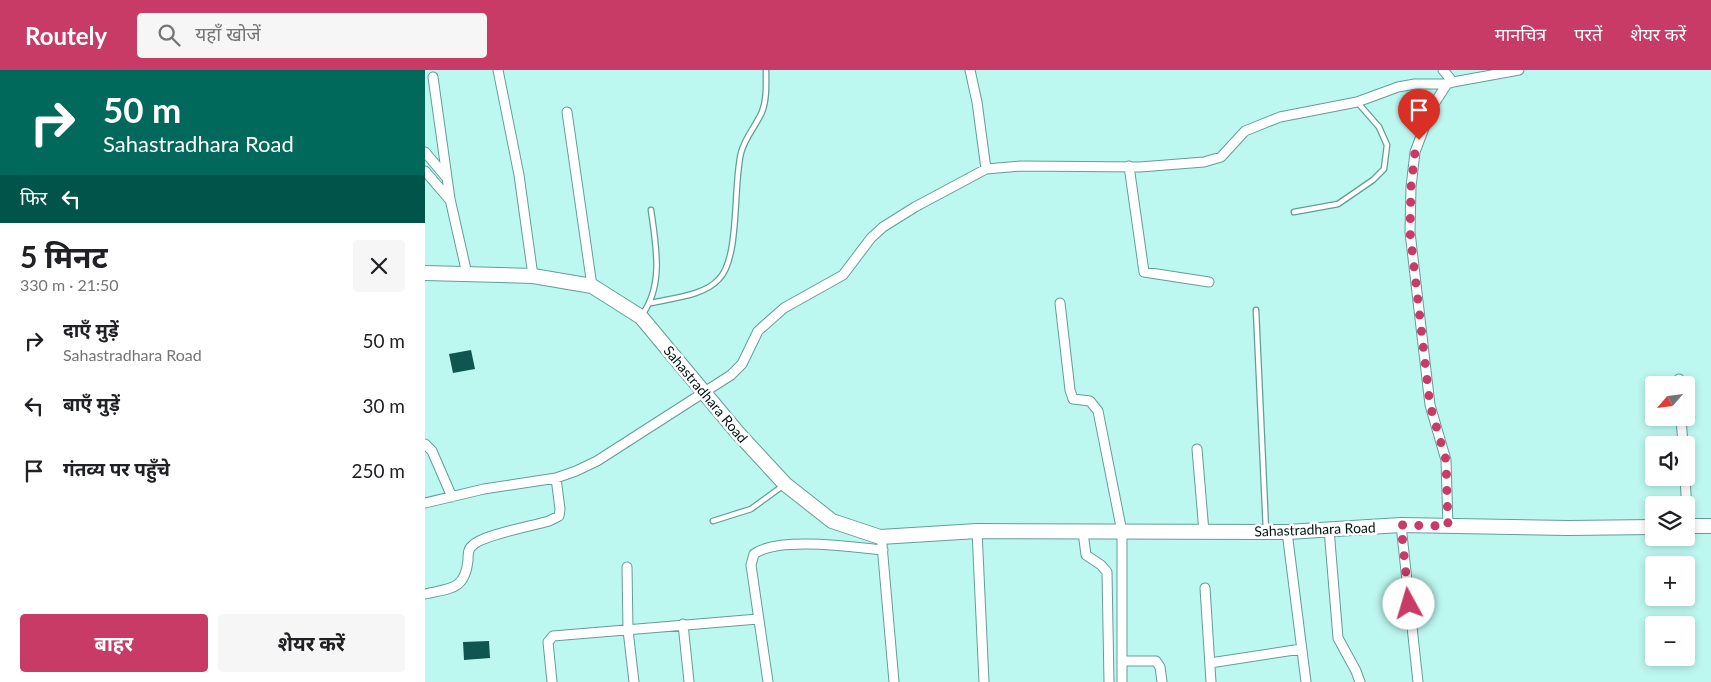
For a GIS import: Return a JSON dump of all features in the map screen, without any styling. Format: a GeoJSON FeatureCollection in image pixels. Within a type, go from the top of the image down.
{"type":"FeatureCollection","features":[{"type":"Feature","properties":{"kind":"main road","name":"Sahastradhara Road"},"geometry":{"type":"LineString","coordinates":[[425,272],[533,276],[592,286],[641,317],[737,432],[785,484],[832,521],[882,543],[977,531],[1287,532],[1401,525],[1568,528],[1645,527]]}},
{"type":"Feature","properties":{"kind":"main road"},"geometry":{"type":"LineString","coordinates":[[1695,526],[1711,526]]}},
{"type":"Feature","properties":{"kind":"street"},"geometry":{"type":"LineString","coordinates":[[498,70],[519,175],[533,276]]}},
{"type":"Feature","properties":{"kind":"street"},"geometry":{"type":"LineString","coordinates":[[970,70],[977,102],[986,169]]}},
{"type":"Feature","properties":{"kind":"street"},"geometry":{"type":"LineString","coordinates":[[1443,70],[1450,83]]}},
{"type":"Feature","properties":{"kind":"street"},"geometry":{"type":"LineString","coordinates":[[425,503],[484,489],[556,478],[597,461],[731,375],[743,364],[758,331],[784,308],[843,275],[866,244],[883,227],[915,207],[986,169],[1021,166],[1129,166],[1204,162],[1221,157],[1245,131],[1281,118],[1357,102],[1397,87],[1415,84],[1450,83],[1473,74],[1519,70]]}},
{"type":"Feature","properties":{"kind":"street"},"geometry":{"type":"LineString","coordinates":[[433,77],[450,199],[467,274]]}},
{"type":"Feature","properties":{"kind":"street"},"geometry":{"type":"LineString","coordinates":[[1448,526],[1446,460],[1430,405],[1410,232],[1411,187],[1415,152],[1432,107],[1450,83]]}},
{"type":"Feature","properties":{"kind":"street"},"geometry":{"type":"LineString","coordinates":[[567,112],[592,286]]}},
{"type":"Feature","properties":{"kind":"street"},"geometry":{"type":"LineString","coordinates":[[425,152],[447,177]]}},
{"type":"Feature","properties":{"kind":"street"},"geometry":{"type":"LineString","coordinates":[[1129,166],[1144,272],[1209,282]]}},
{"type":"Feature","properties":{"kind":"street"},"geometry":{"type":"LineString","coordinates":[[425,171],[450,199]]}},
{"type":"Feature","properties":{"kind":"street"},"geometry":{"type":"LineString","coordinates":[[1060,303],[1069,390],[1073,398],[1090,401],[1098,411],[1122,532],[1122,682]]}},
{"type":"Feature","properties":{"kind":"street"},"geometry":{"type":"LineString","coordinates":[[425,444],[432,450],[452,497]]}},
{"type":"Feature","properties":{"kind":"street"},"geometry":{"type":"LineString","coordinates":[[1197,449],[1204,532]]}},
{"type":"Feature","properties":{"kind":"street"},"geometry":{"type":"LineString","coordinates":[[425,594],[452,588],[462,582],[466,573],[469,550],[478,541],[549,521],[559,516],[561,509],[556,478]]}},
{"type":"Feature","properties":{"kind":"street"},"geometry":{"type":"LineString","coordinates":[[1401,525],[1417,682]]}},
{"type":"Feature","properties":{"kind":"street"},"geometry":{"type":"LineString","coordinates":[[1329,529],[1336,631],[1360,682]]}},
{"type":"Feature","properties":{"kind":"street"},"geometry":{"type":"LineString","coordinates":[[977,531],[983,682]]}},
{"type":"Feature","properties":{"kind":"street"},"geometry":{"type":"LineString","coordinates":[[1083,532],[1086,555],[1101,565],[1107,572],[1109,682]]}},
{"type":"Feature","properties":{"kind":"street"},"geometry":{"type":"LineString","coordinates":[[1287,532],[1306,682]]}},
{"type":"Feature","properties":{"kind":"street"},"geometry":{"type":"LineString","coordinates":[[768,682],[751,565],[752,557],[761,549],[809,544],[882,543],[894,682]]}},
{"type":"Feature","properties":{"kind":"street"},"geometry":{"type":"LineString","coordinates":[[627,567],[627,630],[633,682]]}},
{"type":"Feature","properties":{"kind":"street"},"geometry":{"type":"LineString","coordinates":[[1205,588],[1211,682]]}},
{"type":"Feature","properties":{"kind":"street"},"geometry":{"type":"LineString","coordinates":[[552,682],[548,642],[551,637],[683,624],[758,619]]}},
{"type":"Feature","properties":{"kind":"street"},"geometry":{"type":"LineString","coordinates":[[683,624],[689,682]]}},
{"type":"Feature","properties":{"kind":"street"},"geometry":{"type":"LineString","coordinates":[[1210,663],[1301,649]]}},
{"type":"Feature","properties":{"kind":"street"},"geometry":{"type":"LineString","coordinates":[[1122,661],[1156,662],[1161,667],[1162,682]]}},
{"type":"Feature","properties":{"kind":"lane"},"geometry":{"type":"LineString","coordinates":[[651,303],[686,295],[710,286],[720,279],[728,263],[733,242],[735,184],[741,151],[750,130],[762,113],[765,100],[766,70]]}},
{"type":"Feature","properties":{"kind":"lane"},"geometry":{"type":"LineString","coordinates":[[1294,212],[1338,204],[1373,180],[1384,169],[1387,145],[1379,127],[1357,102]]}},
{"type":"Feature","properties":{"kind":"lane"},"geometry":{"type":"LineString","coordinates":[[641,317],[651,303],[656,288],[656,250],[651,210]]}},
{"type":"Feature","properties":{"kind":"lane"},"geometry":{"type":"LineString","coordinates":[[1256,310],[1266,532]]}},
{"type":"Feature","properties":{"kind":"lane"},"geometry":{"type":"LineString","coordinates":[[713,521],[751,509],[785,484]]}},
{"type":"Feature","properties":{"kind":"building"},"geometry":{"type":"Polygon","coordinates":[[[471,350],[475,369],[453,373],[449,354],[471,350]]]}},
{"type":"Feature","properties":{"kind":"building"},"geometry":{"type":"Polygon","coordinates":[[[489,641],[490,658],[464,660],[463,642],[489,641]]]}},
{"type":"Feature","properties":{"kind":"route"},"geometry":{"type":"LineString","coordinates":[[1409,604],[1401,525],[1448,526],[1446,460],[1430,405],[1410,232],[1411,187],[1415,152],[1419,140]]}}]}
